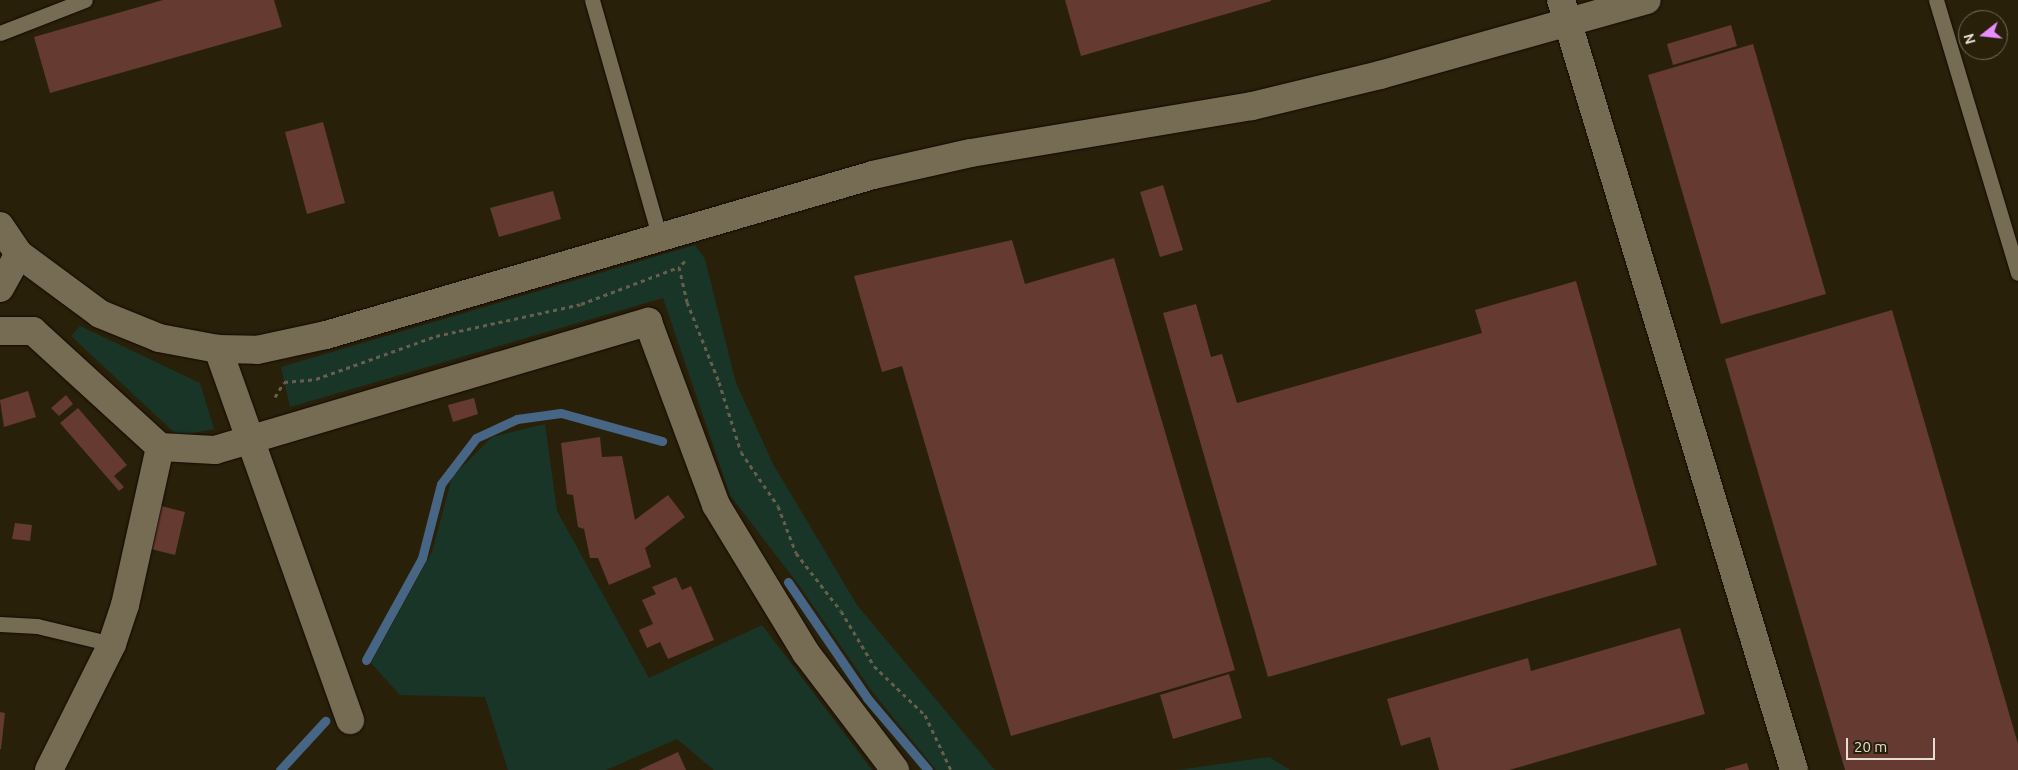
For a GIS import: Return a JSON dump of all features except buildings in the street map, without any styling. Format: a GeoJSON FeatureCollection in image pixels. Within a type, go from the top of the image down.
{"type":"FeatureCollection","features":[{"type":"Feature","properties":{"kind":"street"},"geometry":{"type":"LineString","coordinates":[[0,226],[18,254],[100,314],[159,338],[218,349],[257,350],[326,335],[873,175],[971,153],[1252,106],[1380,76],[1564,12],[1647,0]]}},
{"type":"Feature","properties":{"kind":"street"},"geometry":{"type":"LineString","coordinates":[[1564,12],[1794,770]]}},
{"type":"Feature","properties":{"kind":"street"},"geometry":{"type":"LineString","coordinates":[[0,288],[18,254]]}},
{"type":"Feature","properties":{"kind":"street"},"geometry":{"type":"LineString","coordinates":[[0,331],[33,331],[160,447],[215,450],[648,322],[716,505],[806,653],[895,770]]}},
{"type":"Feature","properties":{"kind":"street"},"geometry":{"type":"LineString","coordinates":[[218,349],[350,720]]}},
{"type":"Feature","properties":{"kind":"street"},"geometry":{"type":"LineString","coordinates":[[49,770],[112,644],[125,605],[160,447]]}},
{"type":"Feature","properties":{"kind":"lane"},"geometry":{"type":"LineString","coordinates":[[0,33],[85,0]]}},
{"type":"Feature","properties":{"kind":"lane"},"geometry":{"type":"LineString","coordinates":[[592,0],[660,238]]}},
{"type":"Feature","properties":{"kind":"lane"},"geometry":{"type":"LineString","coordinates":[[1936,0],[2018,274]]}},
{"type":"Feature","properties":{"kind":"lane"},"geometry":{"type":"LineString","coordinates":[[0,624],[37,626],[112,644]]}},
{"type":"Feature","properties":{"kind":"path"},"geometry":{"type":"LineString","coordinates":[[275,397],[284,382],[316,379],[436,336],[581,304],[679,267],[691,256]]}},
{"type":"Feature","properties":{"kind":"path"},"geometry":{"type":"LineString","coordinates":[[679,267],[686,302],[719,382],[741,452],[778,506],[796,553],[841,611],[874,666],[925,715],[951,770]]}},
{"type":"Feature","properties":{"kind":"green space"},"geometry":{"type":"Polygon","coordinates":[[[695,245],[705,259],[736,383],[773,464],[857,605],[995,770],[936,770],[871,690],[801,588],[730,495],[663,298],[290,407],[281,367],[695,245]]]}},
{"type":"Feature","properties":{"kind":"green space"},"geometry":{"type":"Polygon","coordinates":[[[80,326],[200,383],[214,429],[178,436],[71,336],[80,326]]]}},
{"type":"Feature","properties":{"kind":"green space"},"geometry":{"type":"Polygon","coordinates":[[[545,424],[557,511],[649,678],[762,625],[872,770],[714,770],[677,739],[606,770],[508,770],[485,697],[400,695],[371,663],[432,552],[452,477],[492,437],[545,424]]]}},
{"type":"Feature","properties":{"kind":"green space"},"geometry":{"type":"Polygon","coordinates":[[[1269,757],[1290,770],[1177,770],[1269,757]]]}},
{"type":"Feature","properties":{"kind":"waterway"},"geometry":{"type":"LineString","coordinates":[[366,660],[422,558],[441,484],[476,438],[517,419],[561,413],[662,441]]}},
{"type":"Feature","properties":{"kind":"waterway"},"geometry":{"type":"LineString","coordinates":[[788,582],[867,698],[928,770]]}},
{"type":"Feature","properties":{"kind":"waterway"},"geometry":{"type":"LineString","coordinates":[[280,770],[325,721]]}}]}
